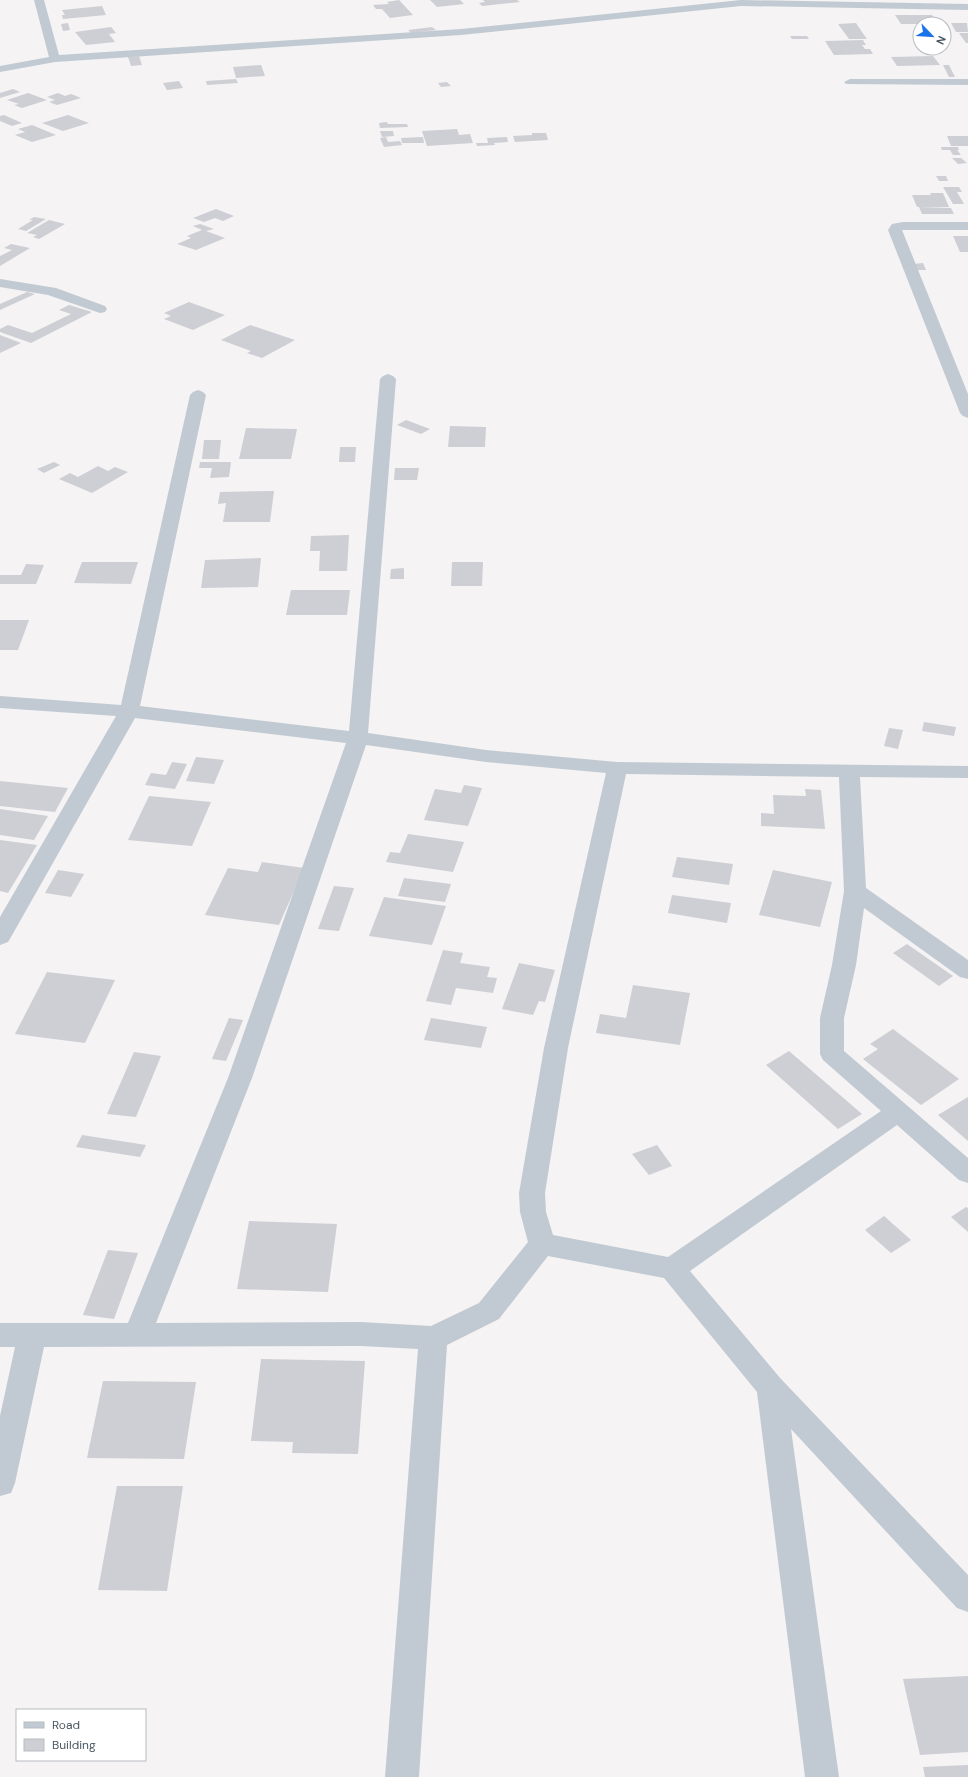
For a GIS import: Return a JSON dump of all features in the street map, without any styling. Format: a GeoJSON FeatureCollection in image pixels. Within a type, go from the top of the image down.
{"type":"FeatureCollection","features":[{"type":"Feature","properties":{"kind":"street"},"geometry":{"type":"LineString","coordinates":[[39,0],[56,59]]}},
{"type":"Feature","properties":{"kind":"street"},"geometry":{"type":"LineString","coordinates":[[656,2],[684,9]]}},
{"type":"Feature","properties":{"kind":"street"},"geometry":{"type":"LineString","coordinates":[[0,69],[56,59],[462,32],[741,3],[968,7]]}},
{"type":"Feature","properties":{"kind":"street"},"geometry":{"type":"LineString","coordinates":[[850,82],[968,82]]}},
{"type":"Feature","properties":{"kind":"street"},"geometry":{"type":"LineString","coordinates":[[968,226],[903,226],[897,227],[895,230],[968,413]]}},
{"type":"Feature","properties":{"kind":"street"},"geometry":{"type":"LineString","coordinates":[[0,282],[51,291],[100,308]]}},
{"type":"Feature","properties":{"kind":"street"},"geometry":{"type":"LineString","coordinates":[[137,1335],[240,1078],[358,738],[388,379]]}},
{"type":"Feature","properties":{"kind":"street"},"geometry":{"type":"LineString","coordinates":[[0,937],[129,712],[198,395]]}},
{"type":"Feature","properties":{"kind":"street"},"geometry":{"type":"LineString","coordinates":[[0,702],[129,712],[358,738],[486,756],[617,768],[968,772]]}},
{"type":"Feature","properties":{"kind":"street"},"geometry":{"type":"LineString","coordinates":[[542,1244],[532,1212],[532,1193],[556,1048],[617,768]]}},
{"type":"Feature","properties":{"kind":"street"},"geometry":{"type":"LineString","coordinates":[[849,770],[855,891],[844,965],[832,1018],[832,1054],[968,1173]]}},
{"type":"Feature","properties":{"kind":"street"},"geometry":{"type":"LineString","coordinates":[[855,891],[968,971]]}},
{"type":"Feature","properties":{"kind":"street"},"geometry":{"type":"LineString","coordinates":[[672,1269],[898,1112]]}},
{"type":"Feature","properties":{"kind":"street"},"geometry":{"type":"LineString","coordinates":[[542,1244],[672,1269],[771,1388],[968,1596]]}},
{"type":"Feature","properties":{"kind":"street"},"geometry":{"type":"LineString","coordinates":[[0,1335],[362,1334],[433,1338],[489,1310],[542,1244]]}},
{"type":"Feature","properties":{"kind":"street"},"geometry":{"type":"LineString","coordinates":[[0,1483],[32,1335]]}},
{"type":"Feature","properties":{"kind":"street"},"geometry":{"type":"LineString","coordinates":[[402,1777],[433,1338]]}},
{"type":"Feature","properties":{"kind":"street"},"geometry":{"type":"LineString","coordinates":[[771,1388],[822,1777]]}},
{"type":"Feature","properties":{"kind":"building"},"geometry":{"type":"Polygon","coordinates":[[[399,0],[413,15],[390,18],[382,9],[376,9],[373,5],[389,4],[387,2],[399,0]]]}},
{"type":"Feature","properties":{"kind":"building"},"geometry":{"type":"Polygon","coordinates":[[[430,0],[460,0],[464,4],[437,7],[430,0]]]}},
{"type":"Feature","properties":{"kind":"building"},"geometry":{"type":"Polygon","coordinates":[[[483,0],[517,0],[520,2],[482,6],[479,3],[485,2],[483,0]]]}},
{"type":"Feature","properties":{"kind":"building"},"geometry":{"type":"Polygon","coordinates":[[[102,6],[106,15],[63,19],[62,15],[65,15],[62,10],[102,6]]]}},
{"type":"Feature","properties":{"kind":"building"},"geometry":{"type":"Polygon","coordinates":[[[895,15],[933,16],[912,16],[912,24],[901,24],[895,15]]]}},
{"type":"Feature","properties":{"kind":"building"},"geometry":{"type":"Polygon","coordinates":[[[68,23],[70,30],[63,31],[61,24],[68,23]]]}},
{"type":"Feature","properties":{"kind":"building"},"geometry":{"type":"Polygon","coordinates":[[[856,23],[867,39],[849,39],[838,24],[856,23]]]}},
{"type":"Feature","properties":{"kind":"building"},"geometry":{"type":"Polygon","coordinates":[[[952,23],[967,23],[968,32],[956,32],[952,23]]]}},
{"type":"Feature","properties":{"kind":"building"},"geometry":{"type":"Polygon","coordinates":[[[111,27],[116,33],[109,34],[115,42],[86,45],[75,32],[111,27]]]}},
{"type":"Feature","properties":{"kind":"building"},"geometry":{"type":"Polygon","coordinates":[[[432,27],[436,30],[411,33],[408,30],[432,27]]]}},
{"type":"Feature","properties":{"kind":"building"},"geometry":{"type":"Polygon","coordinates":[[[959,33],[968,33],[968,43],[966,43],[959,33]]]}},
{"type":"Feature","properties":{"kind":"building"},"geometry":{"type":"Polygon","coordinates":[[[790,36],[807,36],[809,39],[792,39],[790,36]]]}},
{"type":"Feature","properties":{"kind":"building"},"geometry":{"type":"Polygon","coordinates":[[[863,40],[866,45],[862,45],[865,49],[870,49],[873,54],[834,55],[825,41],[863,40]]]}},
{"type":"Feature","properties":{"kind":"building"},"geometry":{"type":"Polygon","coordinates":[[[139,56],[142,65],[131,66],[128,57],[139,56]]]}},
{"type":"Feature","properties":{"kind":"building"},"geometry":{"type":"Polygon","coordinates":[[[933,56],[940,65],[897,66],[891,57],[933,56]]]}},
{"type":"Feature","properties":{"kind":"building"},"geometry":{"type":"Polygon","coordinates":[[[261,65],[265,76],[236,78],[233,67],[261,65]]]}},
{"type":"Feature","properties":{"kind":"building"},"geometry":{"type":"Polygon","coordinates":[[[943,65],[949,65],[955,77],[949,77],[943,65]]]}},
{"type":"Feature","properties":{"kind":"building"},"geometry":{"type":"Polygon","coordinates":[[[236,79],[238,83],[207,85],[206,81],[236,79]]]}},
{"type":"Feature","properties":{"kind":"building"},"geometry":{"type":"Polygon","coordinates":[[[179,81],[183,88],[167,90],[163,83],[179,81]]]}},
{"type":"Feature","properties":{"kind":"building"},"geometry":{"type":"Polygon","coordinates":[[[447,82],[451,86],[441,87],[438,83],[447,82]]]}},
{"type":"Feature","properties":{"kind":"building"},"geometry":{"type":"Polygon","coordinates":[[[13,89],[20,92],[0,98],[0,93],[13,89]]]}},
{"type":"Feature","properties":{"kind":"building"},"geometry":{"type":"Polygon","coordinates":[[[28,93],[47,100],[22,108],[14,105],[19,104],[7,100],[28,93]]]}},
{"type":"Feature","properties":{"kind":"building"},"geometry":{"type":"Polygon","coordinates":[[[58,93],[65,96],[71,94],[81,98],[57,105],[49,102],[55,100],[47,97],[58,93]]]}},
{"type":"Feature","properties":{"kind":"building"},"geometry":{"type":"Polygon","coordinates":[[[4,115],[22,123],[12,126],[0,121],[0,116],[4,115]]]}},
{"type":"Feature","properties":{"kind":"building"},"geometry":{"type":"Polygon","coordinates":[[[68,115],[89,123],[63,131],[42,123],[68,115]]]}},
{"type":"Feature","properties":{"kind":"building"},"geometry":{"type":"Polygon","coordinates":[[[387,122],[388,124],[407,124],[408,127],[380,128],[379,123],[387,122]]]}},
{"type":"Feature","properties":{"kind":"building"},"geometry":{"type":"Polygon","coordinates":[[[32,125],[56,135],[32,142],[15,135],[25,132],[18,129],[32,125]]]}},
{"type":"Feature","properties":{"kind":"building"},"geometry":{"type":"Polygon","coordinates":[[[457,129],[459,135],[470,134],[473,143],[427,146],[422,131],[457,129]]]}},
{"type":"Feature","properties":{"kind":"building"},"geometry":{"type":"Polygon","coordinates":[[[380,131],[393,131],[394,136],[382,137],[380,131]]]}},
{"type":"Feature","properties":{"kind":"building"},"geometry":{"type":"Polygon","coordinates":[[[532,133],[546,133],[548,140],[515,142],[513,136],[532,135],[532,133]]]}},
{"type":"Feature","properties":{"kind":"building"},"geometry":{"type":"Polygon","coordinates":[[[947,136],[968,136],[968,146],[951,146],[947,136]]]}},
{"type":"Feature","properties":{"kind":"building"},"geometry":{"type":"Polygon","coordinates":[[[386,137],[388,142],[400,141],[402,145],[384,147],[380,138],[386,137]]]}},
{"type":"Feature","properties":{"kind":"building"},"geometry":{"type":"Polygon","coordinates":[[[423,137],[424,143],[402,143],[401,138],[423,137]]]}},
{"type":"Feature","properties":{"kind":"building"},"geometry":{"type":"Polygon","coordinates":[[[507,137],[508,142],[494,143],[495,145],[477,146],[476,143],[488,143],[487,138],[507,137]]]}},
{"type":"Feature","properties":{"kind":"building"},"geometry":{"type":"Polygon","coordinates":[[[941,147],[958,147],[959,150],[957,150],[961,155],[953,155],[950,150],[942,150],[941,147]]]}},
{"type":"Feature","properties":{"kind":"building"},"geometry":{"type":"Polygon","coordinates":[[[952,158],[961,158],[967,163],[958,164],[952,158]]]}},
{"type":"Feature","properties":{"kind":"building"},"geometry":{"type":"Polygon","coordinates":[[[936,176],[946,176],[948,181],[939,181],[936,176]]]}},
{"type":"Feature","properties":{"kind":"building"},"geometry":{"type":"Polygon","coordinates":[[[943,187],[959,187],[962,192],[957,192],[964,204],[953,204],[943,187]]]}},
{"type":"Feature","properties":{"kind":"building"},"geometry":{"type":"Polygon","coordinates":[[[930,193],[943,193],[949,207],[917,207],[912,195],[931,195],[930,193]]]}},
{"type":"Feature","properties":{"kind":"building"},"geometry":{"type":"Polygon","coordinates":[[[919,207],[951,208],[954,214],[922,214],[919,207]]]}},
{"type":"Feature","properties":{"kind":"building"},"geometry":{"type":"Polygon","coordinates":[[[216,209],[234,216],[223,221],[215,218],[204,222],[193,218],[216,209]]]}},
{"type":"Feature","properties":{"kind":"building"},"geometry":{"type":"Polygon","coordinates":[[[34,217],[46,219],[26,231],[18,229],[33,220],[29,220],[34,217]]]}},
{"type":"Feature","properties":{"kind":"building"},"geometry":{"type":"Polygon","coordinates":[[[49,220],[65,224],[39,239],[33,237],[37,235],[27,233],[49,220]]]}},
{"type":"Feature","properties":{"kind":"building"},"geometry":{"type":"Polygon","coordinates":[[[200,224],[214,229],[206,231],[225,238],[196,250],[177,244],[191,238],[187,236],[202,230],[193,226],[200,224]]]}},
{"type":"Feature","properties":{"kind":"building"},"geometry":{"type":"Polygon","coordinates":[[[953,236],[968,236],[968,252],[960,252],[953,236]]]}},
{"type":"Feature","properties":{"kind":"building"},"geometry":{"type":"Polygon","coordinates":[[[11,244],[30,248],[0,266],[0,256],[12,250],[4,248],[11,244]]]}},
{"type":"Feature","properties":{"kind":"building"},"geometry":{"type":"Polygon","coordinates":[[[923,263],[926,270],[917,270],[913,264],[923,263]]]}},
{"type":"Feature","properties":{"kind":"building"},"geometry":{"type":"Polygon","coordinates":[[[27,292],[35,294],[0,310],[0,304],[27,292]]]}},
{"type":"Feature","properties":{"kind":"building"},"geometry":{"type":"Polygon","coordinates":[[[189,302],[225,315],[193,330],[164,319],[171,316],[164,313],[189,302]]]}},
{"type":"Feature","properties":{"kind":"building"},"geometry":{"type":"Polygon","coordinates":[[[69,305],[92,312],[31,343],[0,332],[0,329],[8,325],[32,333],[71,314],[59,310],[69,305]]]}},
{"type":"Feature","properties":{"kind":"building"},"geometry":{"type":"Polygon","coordinates":[[[250,325],[295,340],[262,358],[247,353],[251,351],[221,340],[250,325]]]}},
{"type":"Feature","properties":{"kind":"building"},"geometry":{"type":"Polygon","coordinates":[[[0,335],[21,343],[0,353],[0,335]]]}},
{"type":"Feature","properties":{"kind":"building"},"geometry":{"type":"Polygon","coordinates":[[[406,420],[430,429],[421,434],[397,425],[406,420]]]}},
{"type":"Feature","properties":{"kind":"building"},"geometry":{"type":"Polygon","coordinates":[[[450,426],[486,427],[485,447],[448,447],[450,426]]]}},
{"type":"Feature","properties":{"kind":"building"},"geometry":{"type":"Polygon","coordinates":[[[246,428],[297,429],[291,459],[239,459],[246,428]]]}},
{"type":"Feature","properties":{"kind":"building"},"geometry":{"type":"Polygon","coordinates":[[[204,440],[221,440],[219,459],[202,459],[204,440]]]}},
{"type":"Feature","properties":{"kind":"building"},"geometry":{"type":"Polygon","coordinates":[[[340,447],[356,447],[355,462],[339,462],[340,447]]]}},
{"type":"Feature","properties":{"kind":"building"},"geometry":{"type":"Polygon","coordinates":[[[54,462],[60,465],[44,473],[37,469],[54,462]]]}},
{"type":"Feature","properties":{"kind":"building"},"geometry":{"type":"Polygon","coordinates":[[[200,462],[231,462],[229,477],[210,478],[212,468],[199,468],[200,462]]]}},
{"type":"Feature","properties":{"kind":"building"},"geometry":{"type":"Polygon","coordinates":[[[98,466],[108,471],[115,467],[128,472],[92,493],[59,479],[70,473],[78,477],[98,466]]]}},
{"type":"Feature","properties":{"kind":"building"},"geometry":{"type":"Polygon","coordinates":[[[395,468],[419,468],[417,480],[394,480],[395,468]]]}},
{"type":"Feature","properties":{"kind":"building"},"geometry":{"type":"Polygon","coordinates":[[[274,491],[270,522],[223,522],[226,503],[218,504],[220,492],[274,491]]]}},
{"type":"Feature","properties":{"kind":"building"},"geometry":{"type":"Polygon","coordinates":[[[349,535],[347,571],[319,571],[320,551],[310,551],[311,536],[349,535]]]}},
{"type":"Feature","properties":{"kind":"building"},"geometry":{"type":"Polygon","coordinates":[[[261,558],[258,587],[201,588],[205,560],[261,558]]]}},
{"type":"Feature","properties":{"kind":"building"},"geometry":{"type":"Polygon","coordinates":[[[82,562],[138,562],[131,584],[74,583],[82,562]]]}},
{"type":"Feature","properties":{"kind":"building"},"geometry":{"type":"Polygon","coordinates":[[[452,562],[483,562],[482,586],[451,586],[452,562]]]}},
{"type":"Feature","properties":{"kind":"building"},"geometry":{"type":"Polygon","coordinates":[[[26,564],[44,565],[36,584],[0,584],[0,575],[21,575],[26,564]]]}},
{"type":"Feature","properties":{"kind":"building"},"geometry":{"type":"Polygon","coordinates":[[[404,568],[404,579],[390,579],[391,569],[404,568]]]}},
{"type":"Feature","properties":{"kind":"building"},"geometry":{"type":"Polygon","coordinates":[[[291,590],[350,590],[347,615],[286,615],[291,590]]]}},
{"type":"Feature","properties":{"kind":"building"},"geometry":{"type":"Polygon","coordinates":[[[0,620],[29,620],[18,650],[0,650],[0,620]]]}},
{"type":"Feature","properties":{"kind":"building"},"geometry":{"type":"Polygon","coordinates":[[[924,722],[956,727],[954,736],[922,731],[924,722]]]}},
{"type":"Feature","properties":{"kind":"building"},"geometry":{"type":"Polygon","coordinates":[[[889,728],[903,730],[898,749],[884,746],[889,728]]]}},
{"type":"Feature","properties":{"kind":"building"},"geometry":{"type":"Polygon","coordinates":[[[196,757],[224,760],[214,784],[186,781],[196,757]]]}},
{"type":"Feature","properties":{"kind":"building"},"geometry":{"type":"Polygon","coordinates":[[[172,762],[187,764],[175,789],[145,785],[151,773],[166,775],[172,762]]]}},
{"type":"Feature","properties":{"kind":"building"},"geometry":{"type":"Polygon","coordinates":[[[0,781],[68,788],[55,812],[0,806],[0,781]]]}},
{"type":"Feature","properties":{"kind":"building"},"geometry":{"type":"Polygon","coordinates":[[[464,785],[482,788],[468,826],[424,820],[435,789],[461,793],[464,785]]]}},
{"type":"Feature","properties":{"kind":"building"},"geometry":{"type":"Polygon","coordinates":[[[805,789],[821,790],[825,829],[761,826],[761,813],[774,814],[773,795],[806,796],[805,789]]]}},
{"type":"Feature","properties":{"kind":"building"},"geometry":{"type":"Polygon","coordinates":[[[149,796],[211,802],[192,846],[128,840],[149,796]]]}},
{"type":"Feature","properties":{"kind":"building"},"geometry":{"type":"Polygon","coordinates":[[[0,809],[48,816],[34,840],[0,835],[0,809]]]}},
{"type":"Feature","properties":{"kind":"building"},"geometry":{"type":"Polygon","coordinates":[[[408,834],[464,842],[453,872],[386,862],[390,852],[400,853],[408,834]]]}},
{"type":"Feature","properties":{"kind":"building"},"geometry":{"type":"Polygon","coordinates":[[[0,840],[37,845],[8,893],[0,891],[0,840]]]}},
{"type":"Feature","properties":{"kind":"building"},"geometry":{"type":"Polygon","coordinates":[[[677,857],[733,864],[729,885],[672,877],[677,857]]]}},
{"type":"Feature","properties":{"kind":"building"},"geometry":{"type":"Polygon","coordinates":[[[262,862],[304,868],[279,925],[205,915],[228,868],[258,872],[262,862]]]}},
{"type":"Feature","properties":{"kind":"building"},"geometry":{"type":"Polygon","coordinates":[[[58,870],[84,874],[71,897],[45,893],[58,870]]]}},
{"type":"Feature","properties":{"kind":"building"},"geometry":{"type":"Polygon","coordinates":[[[773,870],[832,882],[820,927],[759,915],[773,870]]]}},
{"type":"Feature","properties":{"kind":"building"},"geometry":{"type":"Polygon","coordinates":[[[404,878],[451,884],[445,902],[398,896],[404,878]]]}},
{"type":"Feature","properties":{"kind":"building"},"geometry":{"type":"Polygon","coordinates":[[[334,886],[354,888],[339,931],[318,929],[334,886]]]}},
{"type":"Feature","properties":{"kind":"building"},"geometry":{"type":"Polygon","coordinates":[[[672,895],[731,903],[727,923],[668,913],[672,895]]]}},
{"type":"Feature","properties":{"kind":"building"},"geometry":{"type":"Polygon","coordinates":[[[384,897],[446,906],[432,945],[369,936],[384,897]]]}},
{"type":"Feature","properties":{"kind":"building"},"geometry":{"type":"Polygon","coordinates":[[[907,944],[953,976],[939,986],[893,953],[907,944]]]}},
{"type":"Feature","properties":{"kind":"building"},"geometry":{"type":"Polygon","coordinates":[[[443,950],[463,953],[460,963],[490,967],[487,977],[497,978],[493,993],[456,988],[451,1005],[426,1001],[443,950]]]}},
{"type":"Feature","properties":{"kind":"building"},"geometry":{"type":"Polygon","coordinates":[[[519,963],[555,970],[545,1002],[539,1001],[533,1015],[502,1009],[519,963]]]}},
{"type":"Feature","properties":{"kind":"building"},"geometry":{"type":"Polygon","coordinates":[[[47,972],[115,980],[85,1043],[15,1034],[47,972]]]}},
{"type":"Feature","properties":{"kind":"building"},"geometry":{"type":"Polygon","coordinates":[[[633,985],[690,993],[680,1045],[596,1033],[600,1014],[626,1018],[633,985]]]}},
{"type":"Feature","properties":{"kind":"building"},"geometry":{"type":"Polygon","coordinates":[[[229,1018],[243,1020],[226,1061],[212,1059],[229,1018]]]}},
{"type":"Feature","properties":{"kind":"building"},"geometry":{"type":"Polygon","coordinates":[[[431,1018],[487,1027],[481,1048],[424,1040],[431,1018]]]}},
{"type":"Feature","properties":{"kind":"building"},"geometry":{"type":"Polygon","coordinates":[[[893,1029],[959,1079],[921,1105],[863,1059],[878,1049],[870,1044],[893,1029]]]}},
{"type":"Feature","properties":{"kind":"building"},"geometry":{"type":"Polygon","coordinates":[[[789,1051],[862,1114],[838,1129],[766,1065],[789,1051]]]}},
{"type":"Feature","properties":{"kind":"building"},"geometry":{"type":"Polygon","coordinates":[[[134,1052],[161,1056],[136,1117],[107,1114],[134,1052]]]}},
{"type":"Feature","properties":{"kind":"building"},"geometry":{"type":"Polygon","coordinates":[[[968,1097],[968,1141],[938,1115],[968,1097]]]}},
{"type":"Feature","properties":{"kind":"building"},"geometry":{"type":"Polygon","coordinates":[[[82,1135],[146,1145],[140,1157],[76,1147],[82,1135]]]}},
{"type":"Feature","properties":{"kind":"building"},"geometry":{"type":"Polygon","coordinates":[[[657,1145],[672,1166],[649,1175],[632,1154],[657,1145]]]}},
{"type":"Feature","properties":{"kind":"building"},"geometry":{"type":"Polygon","coordinates":[[[966,1207],[968,1208],[968,1232],[951,1217],[966,1207]]]}},
{"type":"Feature","properties":{"kind":"building"},"geometry":{"type":"Polygon","coordinates":[[[884,1216],[911,1240],[891,1253],[865,1230],[884,1216]]]}},
{"type":"Feature","properties":{"kind":"building"},"geometry":{"type":"Polygon","coordinates":[[[249,1221],[337,1224],[328,1292],[237,1289],[249,1221]]]}},
{"type":"Feature","properties":{"kind":"building"},"geometry":{"type":"Polygon","coordinates":[[[108,1250],[138,1253],[114,1319],[83,1315],[108,1250]]]}},
{"type":"Feature","properties":{"kind":"building"},"geometry":{"type":"Polygon","coordinates":[[[261,1359],[365,1361],[358,1454],[292,1453],[293,1442],[251,1441],[261,1359]]]}},
{"type":"Feature","properties":{"kind":"building"},"geometry":{"type":"Polygon","coordinates":[[[103,1381],[196,1382],[184,1459],[87,1458],[103,1381]]]}},
{"type":"Feature","properties":{"kind":"building"},"geometry":{"type":"Polygon","coordinates":[[[117,1486],[183,1486],[167,1591],[98,1590],[117,1486]]]}},
{"type":"Feature","properties":{"kind":"building"},"geometry":{"type":"Polygon","coordinates":[[[968,1676],[968,1752],[920,1755],[903,1679],[968,1676]]]}},
{"type":"Feature","properties":{"kind":"building"},"geometry":{"type":"Polygon","coordinates":[[[968,1765],[968,1777],[925,1777],[923,1767],[968,1765]]]}}]}
